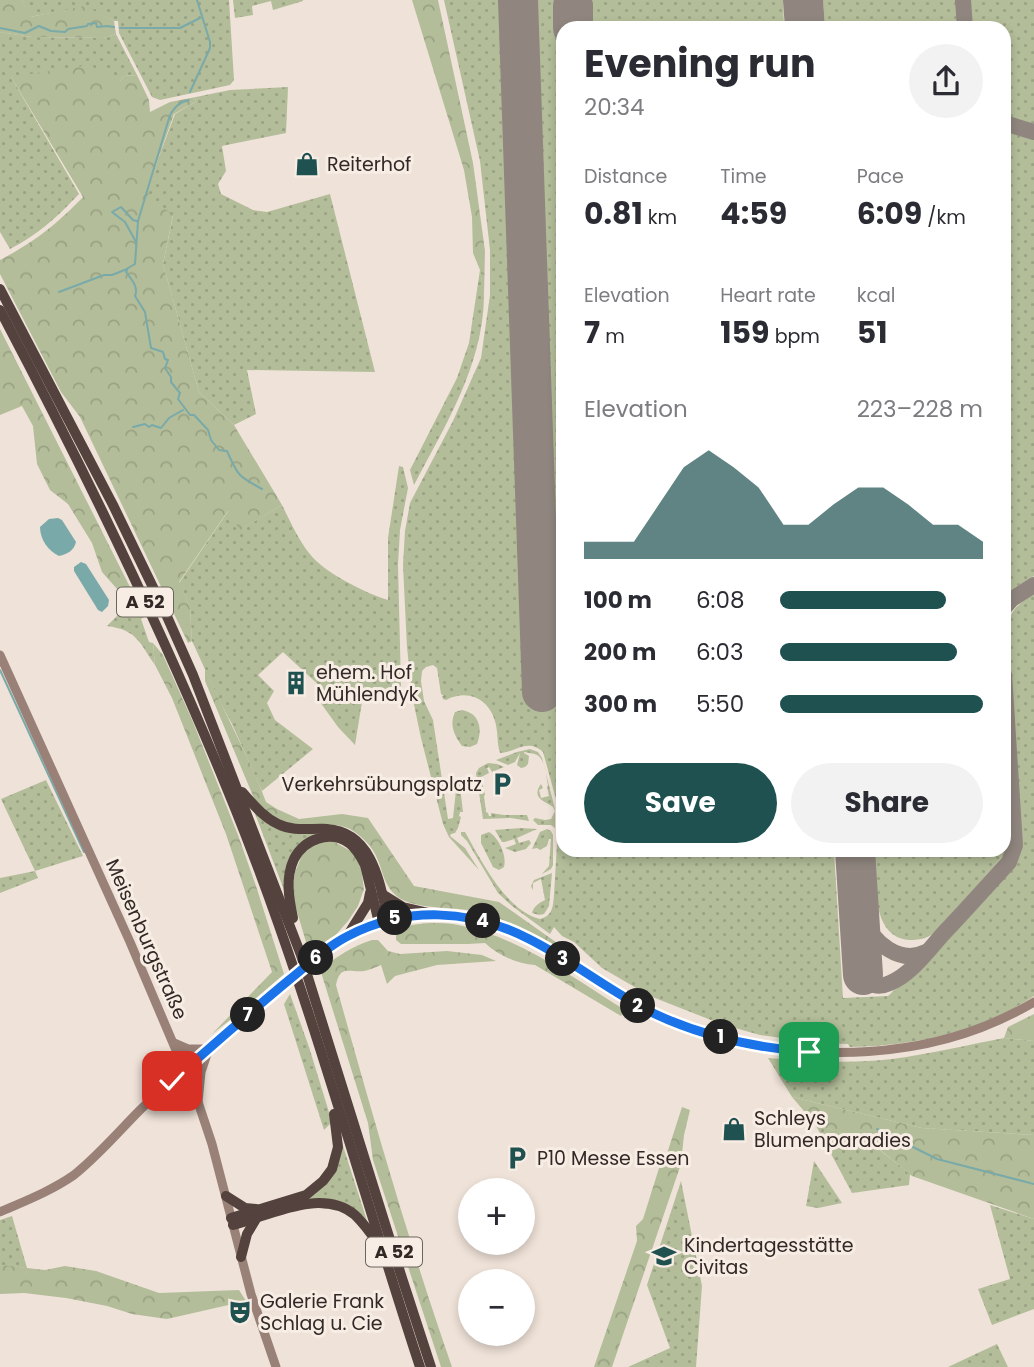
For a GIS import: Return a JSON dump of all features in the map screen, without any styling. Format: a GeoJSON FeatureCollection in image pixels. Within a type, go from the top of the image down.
{"type":"FeatureCollection","features":[{"type":"Feature","properties":{"kind":"highway","name":"A 52"},"geometry":{"type":"LineString","coordinates":[[0,289],[107,494],[193,675],[301,955],[431,1367]]}},
{"type":"Feature","properties":{"kind":"highway","name":"A 52"},"geometry":{"type":"LineString","coordinates":[[0,310],[62,429],[135,581],[229,792],[275,914],[421,1367]]}},
{"type":"Feature","properties":{"kind":"highway"},"geometry":{"type":"LineString","coordinates":[[238,788],[260,813],[276,823],[294,829],[336,830],[355,838],[367,852],[384,921]]}},
{"type":"Feature","properties":{"kind":"highway"},"geometry":{"type":"LineString","coordinates":[[301,955],[288,895],[290,871],[300,850],[309,842],[320,838],[338,838],[356,849],[377,892],[403,908],[433,914]]}},
{"type":"Feature","properties":{"kind":"highway"},"geometry":{"type":"LineString","coordinates":[[348,936],[377,892]]}},
{"type":"Feature","properties":{"kind":"highway"},"geometry":{"type":"LineString","coordinates":[[232,1222],[306,1195],[323,1181],[332,1168],[338,1147],[328,1077]]}},
{"type":"Feature","properties":{"kind":"highway"},"geometry":{"type":"LineString","coordinates":[[226,1196],[257,1214],[321,1203],[339,1206],[355,1216],[381,1247]]}},
{"type":"Feature","properties":{"kind":"highway"},"geometry":{"type":"LineString","coordinates":[[241,1257],[247,1234],[257,1214]]}},
{"type":"Feature","properties":{"kind":"main road","name":"Meisenburgstraße"},"geometry":{"type":"LineString","coordinates":[[0,655],[174,1043],[212,1144],[241,1257],[275,1367]]}},
{"type":"Feature","properties":{"kind":"main road"},"geometry":{"type":"LineString","coordinates":[[0,1212],[48,1191],[75,1173],[208,1049],[319,955],[348,936],[384,921],[433,914],[458,915],[506,928],[658,1015],[723,1038],[781,1050],[834,1053],[911,1047],[946,1040],[987,1026],[1034,1002]]}},
{"type":"Feature","properties":{"kind":"main road"},"geometry":{"type":"LineString","coordinates":[[174,1043],[188,1049],[208,1049]]}},
{"type":"Feature","properties":{"kind":"main road"},"geometry":{"type":"LineString","coordinates":[[161,1091],[179,1091],[196,1100],[208,1049]]}},
{"type":"Feature","properties":{"kind":"green space"},"geometry":{"type":"Polygon","coordinates":[[[0,0],[22,0],[30,17],[85,6],[114,21],[116,34],[104,38],[32,37],[0,32],[0,0]]]}},
{"type":"Feature","properties":{"kind":"green space"},"geometry":{"type":"Polygon","coordinates":[[[22,0],[229,0],[234,80],[230,85],[160,100],[152,97],[119,33],[118,21],[85,7],[29,17],[22,0]]]}},
{"type":"Feature","properties":{"kind":"green space"},"geometry":{"type":"Polygon","coordinates":[[[233,0],[303,1],[273,10],[271,1],[252,6],[253,15],[235,18],[233,0]]]}},
{"type":"Feature","properties":{"kind":"green space"},"geometry":{"type":"Polygon","coordinates":[[[412,0],[438,0],[473,163],[485,251],[484,296],[480,270],[473,253],[472,217],[464,170],[412,0]]]}},
{"type":"Feature","properties":{"kind":"green space"},"geometry":{"type":"Polygon","coordinates":[[[444,0],[783,0],[784,21],[556,21],[556,799],[543,752],[527,746],[500,753],[496,725],[484,703],[463,695],[443,699],[437,668],[433,665],[422,671],[421,681],[424,701],[433,720],[448,819],[453,818],[457,781],[461,777],[464,786],[460,787],[463,812],[460,812],[458,828],[450,836],[465,848],[479,870],[449,837],[443,824],[421,738],[412,695],[407,647],[403,565],[410,503],[453,421],[481,358],[490,295],[490,250],[480,161],[444,0]]]}},
{"type":"Feature","properties":{"kind":"green space"},"geometry":{"type":"Polygon","coordinates":[[[823,0],[957,0],[958,21],[824,21],[823,0]]]}},
{"type":"Feature","properties":{"kind":"green space"},"geometry":{"type":"Polygon","coordinates":[[[970,0],[1034,0],[1034,126],[1011,119],[1011,21],[971,21],[970,0]]]}},
{"type":"Feature","properties":{"kind":"green space"},"geometry":{"type":"Polygon","coordinates":[[[0,32],[32,37],[104,38],[116,34],[137,75],[124,76],[120,81],[11,77],[79,194],[30,238],[10,249],[0,232],[0,32]]]}},
{"type":"Feature","properties":{"kind":"green space"},"geometry":{"type":"Polygon","coordinates":[[[89,65],[120,81],[124,76],[137,75],[149,100],[150,112],[170,102],[196,97],[195,102],[174,114],[148,196],[173,215],[163,264],[199,392],[234,425],[282,505],[240,530],[228,511],[179,582],[190,608],[192,641],[188,643],[80,417],[61,392],[0,274],[0,260],[44,232],[83,197],[11,77],[89,65]]]}},
{"type":"Feature","properties":{"kind":"green space"},"geometry":{"type":"Polygon","coordinates":[[[288,87],[286,133],[222,146],[226,171],[218,184],[221,194],[253,210],[267,212],[330,194],[375,372],[247,370],[256,414],[234,425],[199,392],[163,264],[173,216],[147,196],[175,114],[195,102],[196,97],[230,90],[288,87]]]}},
{"type":"Feature","properties":{"kind":"green space"},"geometry":{"type":"Polygon","coordinates":[[[1011,132],[1034,139],[1034,576],[1011,590],[1011,132]]]}},
{"type":"Feature","properties":{"kind":"green space"},"geometry":{"type":"Polygon","coordinates":[[[480,270],[484,297],[482,322],[470,371],[450,418],[414,485],[410,470],[457,378],[469,343],[480,270]]]}},
{"type":"Feature","properties":{"kind":"green space"},"geometry":{"type":"Polygon","coordinates":[[[0,329],[134,595],[126,599],[102,572],[92,543],[68,504],[50,490],[37,464],[33,426],[22,406],[0,415],[0,329]]]}},
{"type":"Feature","properties":{"kind":"green space"},"geometry":{"type":"Polygon","coordinates":[[[399,466],[403,467],[408,488],[400,530],[398,565],[401,686],[362,702],[355,745],[320,702],[328,698],[323,689],[283,652],[258,675],[274,691],[267,703],[275,720],[313,749],[262,791],[192,641],[190,608],[179,583],[229,510],[241,529],[282,505],[301,542],[315,560],[345,581],[388,600],[388,538],[399,466]]]}},
{"type":"Feature","properties":{"kind":"green space"},"geometry":{"type":"Polygon","coordinates":[[[1034,594],[1034,996],[969,1028],[898,1044],[850,1047],[848,1044],[760,1035],[721,1024],[650,996],[602,968],[554,927],[550,934],[512,906],[498,893],[461,832],[465,832],[496,883],[516,906],[540,919],[550,913],[554,899],[556,857],[834,857],[843,998],[888,996],[944,944],[1014,865],[1021,850],[1011,676],[1011,616],[1018,606],[1034,594]]]}},
{"type":"Feature","properties":{"kind":"green space"},"geometry":{"type":"Polygon","coordinates":[[[134,595],[146,616],[141,619],[149,642],[153,643],[155,665],[136,638],[125,631],[107,626],[124,609],[126,599],[134,595]]]}},
{"type":"Feature","properties":{"kind":"green space"},"geometry":{"type":"Polygon","coordinates":[[[153,643],[163,655],[193,722],[238,835],[284,974],[212,1034],[272,972],[226,834],[172,698],[155,665],[153,643]]]}},
{"type":"Feature","properties":{"kind":"green space"},"geometry":{"type":"Polygon","coordinates":[[[205,668],[266,802],[299,819],[342,814],[368,818],[414,886],[499,902],[560,945],[557,948],[496,917],[474,911],[417,905],[401,899],[390,889],[370,846],[351,830],[332,825],[287,824],[267,815],[253,796],[205,681],[205,668]]]}},
{"type":"Feature","properties":{"kind":"green space"},"geometry":{"type":"Polygon","coordinates":[[[462,710],[472,714],[478,722],[480,732],[477,744],[470,747],[462,746],[453,730],[455,712],[462,710]]]}},
{"type":"Feature","properties":{"kind":"green space"},"geometry":{"type":"Polygon","coordinates":[[[530,749],[538,752],[544,765],[537,755],[524,752],[529,756],[525,767],[517,765],[520,753],[515,762],[508,765],[496,760],[517,752],[530,749]]]}},
{"type":"Feature","properties":{"kind":"green space"},"geometry":{"type":"Polygon","coordinates":[[[488,763],[504,767],[492,772],[489,767],[489,773],[481,777],[486,812],[489,816],[491,813],[527,815],[529,821],[511,818],[483,819],[476,773],[488,763]]]}},
{"type":"Feature","properties":{"kind":"green space"},"geometry":{"type":"Polygon","coordinates":[[[546,773],[555,811],[538,796],[537,793],[541,784],[541,798],[549,796],[546,773]]]}},
{"type":"Feature","properties":{"kind":"green space"},"geometry":{"type":"Polygon","coordinates":[[[46,780],[83,856],[35,871],[1,799],[46,780]]]}},
{"type":"Feature","properties":{"kind":"green space"},"geometry":{"type":"Polygon","coordinates":[[[254,811],[317,834],[306,840],[284,890],[254,811]]]}},
{"type":"Feature","properties":{"kind":"green space"},"geometry":{"type":"Polygon","coordinates":[[[555,811],[555,828],[551,825],[538,825],[533,820],[551,819],[555,811]]]}},
{"type":"Feature","properties":{"kind":"green space"},"geometry":{"type":"Polygon","coordinates":[[[537,829],[517,838],[519,843],[529,840],[531,843],[526,849],[515,852],[505,848],[516,844],[514,839],[502,842],[495,830],[537,829]]]}},
{"type":"Feature","properties":{"kind":"green space"},"geometry":{"type":"Polygon","coordinates":[[[547,829],[553,835],[553,865],[542,874],[549,866],[551,839],[547,846],[540,850],[532,849],[540,832],[547,829]]]}},
{"type":"Feature","properties":{"kind":"green space"},"geometry":{"type":"Polygon","coordinates":[[[489,832],[496,838],[503,853],[505,863],[499,870],[493,867],[481,843],[481,835],[489,832]]]}},
{"type":"Feature","properties":{"kind":"green space"},"geometry":{"type":"Polygon","coordinates":[[[333,841],[354,853],[361,867],[364,889],[358,906],[348,921],[334,937],[309,952],[292,895],[295,872],[303,853],[316,843],[333,841]]]}},
{"type":"Feature","properties":{"kind":"green space"},"geometry":{"type":"Polygon","coordinates":[[[874,857],[1002,857],[939,929],[918,940],[896,936],[887,929],[881,918],[874,857]]]}},
{"type":"Feature","properties":{"kind":"green space"},"geometry":{"type":"Polygon","coordinates":[[[35,871],[38,878],[0,893],[0,878],[35,871]]]}},
{"type":"Feature","properties":{"kind":"green space"},"geometry":{"type":"Polygon","coordinates":[[[552,873],[549,906],[544,914],[532,913],[537,905],[545,900],[541,879],[533,883],[533,890],[531,886],[534,880],[552,873]]]}},
{"type":"Feature","properties":{"kind":"green space"},"geometry":{"type":"Polygon","coordinates":[[[431,923],[458,925],[503,939],[545,960],[625,1010],[621,1016],[535,965],[508,958],[485,943],[401,944],[396,940],[396,932],[404,927],[431,923]]]}},
{"type":"Feature","properties":{"kind":"green space"},"geometry":{"type":"Polygon","coordinates":[[[378,940],[388,951],[400,954],[447,951],[482,955],[496,961],[437,965],[395,976],[387,984],[381,965],[364,971],[343,972],[336,985],[405,1225],[452,1367],[441,1367],[373,1160],[368,1123],[320,969],[351,949],[378,940]]]}},
{"type":"Feature","properties":{"kind":"green space"},"geometry":{"type":"Polygon","coordinates":[[[290,994],[332,1122],[324,1130],[284,1004],[290,994]]]}},
{"type":"Feature","properties":{"kind":"green space"},"geometry":{"type":"Polygon","coordinates":[[[1034,1014],[1034,1041],[1004,1038],[1008,1027],[1034,1014]]]}},
{"type":"Feature","properties":{"kind":"green space"},"geometry":{"type":"Polygon","coordinates":[[[1004,1038],[1034,1041],[1034,1135],[922,1128],[792,1097],[768,1058],[830,1062],[877,1061],[1004,1038]]]}},
{"type":"Feature","properties":{"kind":"green space"},"geometry":{"type":"Polygon","coordinates":[[[792,1097],[922,1128],[1034,1135],[1034,1219],[912,1176],[873,1144],[815,1124],[792,1097]]]}},
{"type":"Feature","properties":{"kind":"green space"},"geometry":{"type":"Polygon","coordinates":[[[682,1107],[690,1110],[681,1164],[612,1367],[594,1367],[637,1241],[636,1226],[643,1219],[682,1107]]]}},
{"type":"Feature","properties":{"kind":"green space"},"geometry":{"type":"Polygon","coordinates":[[[815,1124],[871,1143],[910,1174],[909,1185],[852,1193],[815,1124]]]}},
{"type":"Feature","properties":{"kind":"green space"},"geometry":{"type":"Polygon","coordinates":[[[341,1136],[369,1227],[355,1212],[287,1204],[323,1185],[341,1136]]]}},
{"type":"Feature","properties":{"kind":"green space"},"geometry":{"type":"Polygon","coordinates":[[[814,1161],[842,1203],[818,1208],[806,1206],[814,1161]]]}},
{"type":"Feature","properties":{"kind":"green space"},"geometry":{"type":"Polygon","coordinates":[[[681,1181],[702,1286],[696,1367],[628,1367],[670,1348],[647,1285],[681,1181]]]}},
{"type":"Feature","properties":{"kind":"green space"},"geometry":{"type":"Polygon","coordinates":[[[990,1205],[1034,1219],[1034,1309],[992,1325],[978,1289],[1010,1279],[990,1205]]]}},
{"type":"Feature","properties":{"kind":"green space"},"geometry":{"type":"Polygon","coordinates":[[[12,1216],[27,1268],[0,1265],[0,1220],[12,1216]]]}},
{"type":"Feature","properties":{"kind":"green space"},"geometry":{"type":"Polygon","coordinates":[[[0,1265],[45,1270],[65,1266],[96,1271],[159,1293],[239,1290],[246,1301],[167,1319],[132,1314],[66,1298],[24,1293],[0,1294],[0,1265]]]}},
{"type":"Feature","properties":{"kind":"green space"},"geometry":{"type":"Polygon","coordinates":[[[997,1344],[1008,1367],[948,1367],[997,1344]]]}},
{"type":"Feature","properties":{"kind":"water"},"geometry":{"type":"Polygon","coordinates":[[[58,518],[76,542],[70,552],[59,556],[45,544],[40,527],[49,519],[58,518]]]}},
{"type":"Feature","properties":{"kind":"water"},"geometry":{"type":"Polygon","coordinates":[[[81,562],[86,564],[109,600],[108,606],[102,612],[98,610],[74,571],[74,567],[81,562]]]}},
{"type":"Feature","properties":{"kind":"waterway"},"geometry":{"type":"LineString","coordinates":[[190,92],[210,48],[197,0]]}},
{"type":"Feature","properties":{"kind":"waterway"},"geometry":{"type":"LineString","coordinates":[[120,28],[180,28],[200,18]]}},
{"type":"Feature","properties":{"kind":"waterway"},"geometry":{"type":"LineString","coordinates":[[0,28],[25,33],[39,26],[51,31],[65,32],[96,23],[97,27],[114,27]]}},
{"type":"Feature","properties":{"kind":"waterway"},"geometry":{"type":"LineString","coordinates":[[189,100],[178,105],[170,115],[138,221],[135,264],[126,272],[134,283],[135,296],[145,312],[151,348],[163,352],[168,360],[165,368],[180,393],[178,399],[190,415],[194,415],[208,430],[211,440],[219,450],[227,451],[240,475],[262,489]]}},
{"type":"Feature","properties":{"kind":"waterway"},"geometry":{"type":"LineString","coordinates":[[136,242],[125,222],[112,212],[121,207],[137,221]]}},
{"type":"Feature","properties":{"kind":"waterway"},"geometry":{"type":"LineString","coordinates":[[59,292],[127,269]]}},
{"type":"Feature","properties":{"kind":"waterway"},"geometry":{"type":"LineString","coordinates":[[133,427],[145,424],[161,428],[169,418],[183,410]]}},
{"type":"Feature","properties":{"kind":"waterway"},"geometry":{"type":"LineString","coordinates":[[0,670],[84,852]]}},
{"type":"Feature","properties":{"kind":"waterway"},"geometry":{"type":"LineString","coordinates":[[877,1129],[937,1159],[1034,1184]]}},
{"type":"Feature","properties":{"kind":"taxiway"},"geometry":{"type":"LineString","coordinates":[[963,0],[964,21]]}},
{"type":"Feature","properties":{"kind":"taxiway"},"geometry":{"type":"LineString","coordinates":[[1011,125],[1034,132]]}},
{"type":"Feature","properties":{"kind":"taxiway"},"geometry":{"type":"LineString","coordinates":[[1011,600],[1034,585]]}},
{"type":"Feature","properties":{"kind":"taxiway"},"geometry":{"type":"LineString","coordinates":[[1011,783],[1015,845],[1011,856]]}},
{"type":"Feature","properties":{"kind":"taxiway"},"geometry":{"type":"LineString","coordinates":[[863,975],[868,982],[878,986],[890,983],[905,974],[1011,857]]}},
{"type":"Feature","properties":{"kind":"taxiway"},"geometry":{"type":"LineString","coordinates":[[857,885],[864,919],[881,943],[897,954],[907,956],[926,952]]}},
{"type":"Feature","properties":{"kind":"runway"},"geometry":{"type":"LineString","coordinates":[[518,0],[542,692]]}},
{"type":"Feature","properties":{"kind":"runway"},"geometry":{"type":"LineString","coordinates":[[803,0],[804,21]]}},
{"type":"Feature","properties":{"kind":"runway"},"geometry":{"type":"LineString","coordinates":[[573,6],[573,21]]}},
{"type":"Feature","properties":{"kind":"runway"},"geometry":{"type":"LineString","coordinates":[[855,857],[863,975]]}},
{"type":"Feature","properties":{"kind":"place","name":"Reiterhof"},"geometry":{"type":"Point","coordinates":[307,164]}},
{"type":"Feature","properties":{"kind":"place","name":"ehem. Hof Mühlendyk"},"geometry":{"type":"Point","coordinates":[296,683]}},
{"type":"Feature","properties":{"kind":"place","name":"Verkehrsübungsplatz"},"geometry":{"type":"Point","coordinates":[502,784]}},
{"type":"Feature","properties":{"kind":"place","name":"Schleys Blumenparadies"},"geometry":{"type":"Point","coordinates":[734,1129]}},
{"type":"Feature","properties":{"kind":"place","name":"P10 Messe Essen"},"geometry":{"type":"Point","coordinates":[517,1158]}},
{"type":"Feature","properties":{"kind":"place","name":"Kindertagesstätte Civitas"},"geometry":{"type":"Point","coordinates":[664,1256]}},
{"type":"Feature","properties":{"kind":"place","name":"Galerie Frank Schlag u. Cie"},"geometry":{"type":"Point","coordinates":[240,1312]}},
{"type":"Feature","properties":{"kind":"route"},"geometry":{"type":"LineString","coordinates":[[172,1081],[332,945],[388,920],[433,914],[458,915],[506,928],[638,1005],[675,1022],[758,1046],[809,1052]]}}]}
